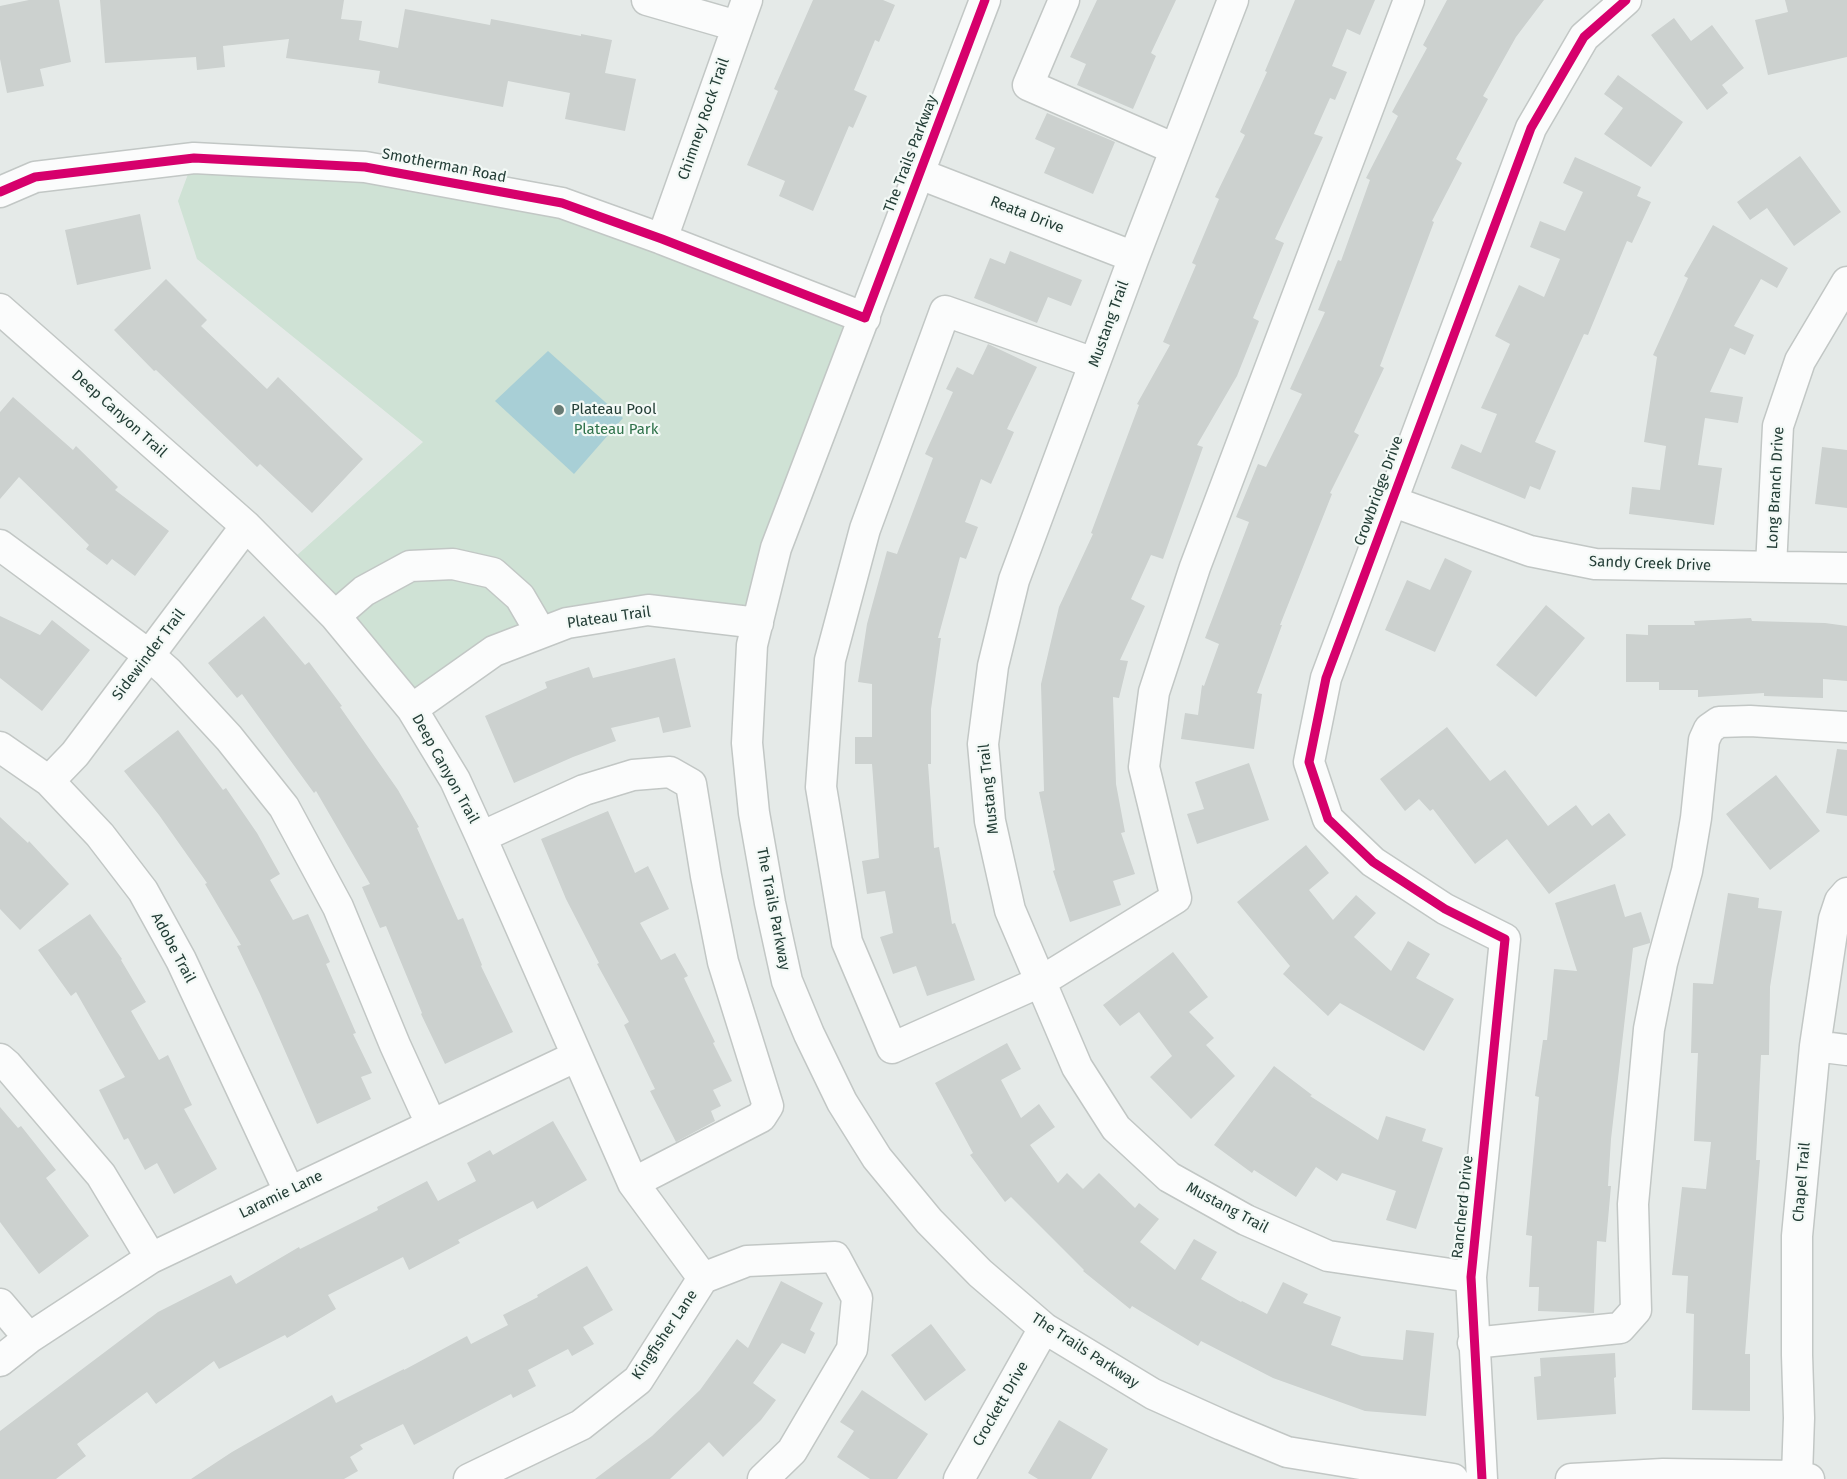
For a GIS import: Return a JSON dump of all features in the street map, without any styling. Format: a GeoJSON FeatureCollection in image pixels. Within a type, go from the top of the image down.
{"type":"FeatureCollection","features":[{"type":"Feature","properties":{"kind":"street"},"geometry":{"type":"LineString","coordinates":[[647,0],[742,13]]}},
{"type":"Feature","properties":{"kind":"street","name":"The Trails Parkway"},"geometry":{"type":"LineString","coordinates":[[985,0],[776,548],[752,645],[747,742],[754,813],[787,981],[809,1034],[842,1102],[877,1158],[929,1221],[980,1273],[1044,1328],[1153,1394],[1287,1452],[1453,1479]]}},
{"type":"Feature","properties":{"kind":"street"},"geometry":{"type":"LineString","coordinates":[[1064,0],[1028,85],[1175,149]]}},
{"type":"Feature","properties":{"kind":"street","name":"Mustang Trail"},"geometry":{"type":"LineString","coordinates":[[1233,0],[1134,257],[1014,580],[993,666],[983,744],[990,821],[1010,910],[1077,1067],[1116,1128],[1169,1177],[1246,1220],[1328,1256],[1471,1277]]}},
{"type":"Feature","properties":{"kind":"street"},"geometry":{"type":"LineString","coordinates":[[1095,363],[945,311],[865,529],[831,660],[821,787],[847,942],[892,1048],[1040,982],[1176,898],[1144,767],[1154,693],[1195,567],[1409,0]]}},
{"type":"Feature","properties":{"kind":"street","name":"Crowbridge Drive"},"geometry":{"type":"LineString","coordinates":[[1505,939],[1445,909],[1373,862],[1328,819],[1309,762],[1326,678],[1531,128],[1584,37],[1626,0]]}},
{"type":"Feature","properties":{"kind":"street","name":"Chimney Rock Trail"},"geometry":{"type":"LineString","coordinates":[[662,238],[742,13]]}},
{"type":"Feature","properties":{"kind":"street","name":"Smotherman Road"},"geometry":{"type":"LineString","coordinates":[[0,192],[35,177],[194,158],[365,166],[562,203],[662,238],[865,318]]}},
{"type":"Feature","properties":{"kind":"street","name":"Reata Drive"},"geometry":{"type":"LineString","coordinates":[[920,174],[1134,257]]}},
{"type":"Feature","properties":{"kind":"street","name":"Long Branch Drive"},"geometry":{"type":"LineString","coordinates":[[1771,567],[1778,426],[1800,361],[1847,282]]}},
{"type":"Feature","properties":{"kind":"street","name":"Deep Canyon Trail"},"geometry":{"type":"LineString","coordinates":[[0,309],[246,526],[335,616],[411,709],[455,780],[482,837],[633,1182],[703,1278]]}},
{"type":"Feature","properties":{"kind":"street","name":"Sandy Creek Drive"},"geometry":{"type":"LineString","coordinates":[[1391,501],[1530,551],[1595,564],[1847,568]]}},
{"type":"Feature","properties":{"kind":"street","name":"Sidewinder Trail"},"geometry":{"type":"LineString","coordinates":[[49,781],[75,754],[246,526]]}},
{"type":"Feature","properties":{"kind":"street"},"geometry":{"type":"LineString","coordinates":[[0,545],[149,655],[168,672],[229,738],[284,807],[338,907],[395,1045],[431,1124]]}},
{"type":"Feature","properties":{"kind":"street"},"geometry":{"type":"LineString","coordinates":[[335,616],[364,591],[410,566],[453,564],[493,573],[520,597],[541,633]]}},
{"type":"Feature","properties":{"kind":"street","name":"Plateau Trail"},"geometry":{"type":"LineString","coordinates":[[411,709],[494,651],[567,622],[648,610],[758,623]]}},
{"type":"Feature","properties":{"kind":"street"},"geometry":{"type":"LineString","coordinates":[[1473,1343],[1620,1328],[1636,1310],[1633,1204],[1648,1029],[1662,963],[1687,871],[1696,818],[1704,740],[1709,729],[1719,722],[1750,721],[1847,727]]}},
{"type":"Feature","properties":{"kind":"street","name":"Adobe Trail"},"geometry":{"type":"LineString","coordinates":[[0,747],[49,781],[100,835],[143,891],[181,960],[289,1191]]}},
{"type":"Feature","properties":{"kind":"street"},"geometry":{"type":"LineString","coordinates":[[482,837],[584,790],[633,775],[670,772],[691,784],[723,962],[768,1106],[761,1117],[633,1182]]}},
{"type":"Feature","properties":{"kind":"street","name":"Chapel Trail"},"geometry":{"type":"LineString","coordinates":[[1803,1478],[1797,1355],[1797,1236],[1815,1046],[1834,919],[1840,901],[1847,893]]}},
{"type":"Feature","properties":{"kind":"street","name":"Rancherd Drive"},"geometry":{"type":"LineString","coordinates":[[1482,1479],[1471,1277],[1505,939]]}},
{"type":"Feature","properties":{"kind":"street"},"geometry":{"type":"LineString","coordinates":[[1815,1046],[1847,1050]]}},
{"type":"Feature","properties":{"kind":"street","name":"Laramie Lane"},"geometry":{"type":"LineString","coordinates":[[0,1360],[29,1338],[151,1258],[577,1056]]}},
{"type":"Feature","properties":{"kind":"street"},"geometry":{"type":"LineString","coordinates":[[0,1059],[101,1175],[151,1258]]}},
{"type":"Feature","properties":{"kind":"street"},"geometry":{"type":"LineString","coordinates":[[703,1278],[747,1261],[835,1257],[857,1298],[852,1349],[792,1451],[763,1479]]}},
{"type":"Feature","properties":{"kind":"street","name":"Kingfisher Lane"},"geometry":{"type":"LineString","coordinates":[[469,1479],[581,1425],[638,1380],[703,1278]]}},
{"type":"Feature","properties":{"kind":"street"},"geometry":{"type":"LineString","coordinates":[[0,1304],[29,1338]]}},
{"type":"Feature","properties":{"kind":"street","name":"Crockett Drive"},"geometry":{"type":"LineString","coordinates":[[967,1476],[1044,1328]]}},
{"type":"Feature","properties":{"kind":"street"},"geometry":{"type":"LineString","coordinates":[[1571,1479],[1803,1478]]}},
{"type":"Feature","properties":{"kind":"green space","name":"Plateau Park"},"geometry":{"type":"Polygon","coordinates":[[[194,158],[562,203],[865,318],[758,623],[567,623],[412,709],[285,566],[423,442],[197,259],[178,201],[194,158]]]}},
{"type":"Feature","properties":{"kind":"water","name":"Plateau Pool"},"geometry":{"type":"Polygon","coordinates":[[[548,351],[623,418],[574,474],[495,401],[548,351]]]}},
{"type":"Feature","properties":{"kind":"building"},"geometry":{"type":"Polygon","coordinates":[[[29,0],[59,0],[71,62],[40,69],[44,86],[7,93],[0,59],[0,6],[29,0]]]}},
{"type":"Feature","properties":{"kind":"building"},"geometry":{"type":"Polygon","coordinates":[[[100,0],[344,0],[341,19],[362,21],[359,40],[398,48],[405,9],[490,25],[491,19],[612,40],[605,73],[636,79],[625,131],[565,119],[570,93],[508,81],[503,107],[378,83],[380,71],[286,58],[289,39],[223,46],[225,67],[197,70],[196,57],[105,63],[100,0]]]}},
{"type":"Feature","properties":{"kind":"building"},"geometry":{"type":"Polygon","coordinates":[[[813,0],[883,0],[895,5],[879,42],[875,40],[854,90],[867,96],[853,128],[849,126],[813,211],[779,196],[785,181],[747,165],[778,91],[774,89],[813,0]]]}},
{"type":"Feature","properties":{"kind":"building"},"geometry":{"type":"Polygon","coordinates":[[[1097,0],[1176,0],[1151,53],[1156,56],[1133,109],[1077,85],[1086,64],[1070,57],[1097,0]]]}},
{"type":"Feature","properties":{"kind":"building"},"geometry":{"type":"Polygon","coordinates":[[[1295,0],[1375,0],[1360,35],[1347,29],[1332,66],[1347,72],[1335,100],[1330,98],[1314,134],[1323,137],[1275,239],[1284,243],[1253,318],[1259,321],[1237,376],[1197,445],[1203,447],[1163,559],[1151,555],[1131,599],[1145,606],[1120,660],[1128,661],[1119,698],[1113,697],[1116,784],[1125,832],[1121,833],[1135,874],[1113,881],[1121,905],[1070,922],[1053,871],[1055,870],[1039,792],[1044,791],[1041,684],[1059,607],[1093,534],[1091,533],[1139,405],[1137,404],[1170,345],[1163,342],[1196,265],[1192,263],[1219,199],[1215,197],[1245,135],[1240,132],[1267,72],[1265,71],[1295,0]]]}},
{"type":"Feature","properties":{"kind":"building"},"geometry":{"type":"Polygon","coordinates":[[[1447,0],[1544,0],[1516,37],[1483,96],[1488,99],[1456,159],[1462,163],[1432,221],[1434,222],[1380,366],[1384,368],[1354,432],[1359,435],[1330,493],[1332,494],[1280,625],[1282,625],[1257,693],[1262,694],[1254,749],[1181,739],[1185,713],[1198,715],[1202,685],[1204,686],[1219,644],[1205,638],[1249,522],[1236,517],[1258,464],[1266,467],[1302,394],[1290,389],[1325,312],[1318,310],[1338,260],[1341,261],[1370,180],[1366,178],[1398,116],[1392,112],[1427,48],[1423,45],[1447,0]]]}},
{"type":"Feature","properties":{"kind":"building"},"geometry":{"type":"Polygon","coordinates":[[[1785,0],[1847,0],[1847,57],[1768,75],[1755,20],[1788,12],[1785,0]]]}},
{"type":"Feature","properties":{"kind":"building"},"geometry":{"type":"Polygon","coordinates":[[[1674,18],[1691,41],[1712,25],[1744,68],[1722,85],[1728,93],[1707,110],[1651,35],[1674,18]]]}},
{"type":"Feature","properties":{"kind":"building"},"geometry":{"type":"Polygon","coordinates":[[[1618,75],[1683,122],[1651,167],[1604,134],[1623,108],[1604,94],[1618,75]]]}},
{"type":"Feature","properties":{"kind":"building"},"geometry":{"type":"Polygon","coordinates":[[[1047,113],[1115,142],[1093,194],[1044,173],[1055,148],[1035,139],[1047,113]]]}},
{"type":"Feature","properties":{"kind":"building"},"geometry":{"type":"Polygon","coordinates":[[[1800,156],[1841,212],[1794,246],[1767,208],[1750,220],[1737,202],[1800,156]]]}},
{"type":"Feature","properties":{"kind":"building"},"geometry":{"type":"Polygon","coordinates":[[[1575,157],[1641,187],[1637,196],[1651,202],[1632,243],[1627,241],[1588,335],[1584,334],[1535,442],[1556,451],[1540,490],[1530,486],[1525,499],[1451,468],[1461,444],[1481,453],[1497,414],[1481,408],[1510,344],[1495,336],[1519,285],[1544,297],[1560,259],[1530,247],[1540,221],[1565,231],[1583,192],[1563,183],[1575,157]]]}},
{"type":"Feature","properties":{"kind":"building"},"geometry":{"type":"Polygon","coordinates":[[[140,214],[151,269],[77,285],[65,230],[140,214]]]}},
{"type":"Feature","properties":{"kind":"building"},"geometry":{"type":"Polygon","coordinates":[[[1713,225],[1788,268],[1777,288],[1761,279],[1734,326],[1754,335],[1745,355],[1730,348],[1710,392],[1743,397],[1738,423],[1705,418],[1698,465],[1722,468],[1714,525],[1629,514],[1632,487],[1660,490],[1666,446],[1644,442],[1657,357],[1653,355],[1688,278],[1684,276],[1713,225]]]}},
{"type":"Feature","properties":{"kind":"building"},"geometry":{"type":"Polygon","coordinates":[[[1010,251],[1082,280],[1071,306],[1048,297],[1037,323],[974,298],[990,258],[1005,264],[1010,251]]]}},
{"type":"Feature","properties":{"kind":"building"},"geometry":{"type":"Polygon","coordinates":[[[166,279],[207,320],[201,326],[267,389],[278,377],[363,459],[312,513],[260,464],[257,467],[156,370],[154,371],[114,330],[166,279]]]}},
{"type":"Feature","properties":{"kind":"building"},"geometry":{"type":"Polygon","coordinates":[[[988,344],[1037,367],[1007,429],[1014,432],[991,484],[981,479],[965,522],[978,527],[966,559],[960,557],[938,638],[941,638],[931,709],[931,764],[928,764],[934,848],[939,847],[952,924],[955,923],[975,980],[927,996],[916,966],[893,974],[880,937],[893,933],[885,891],[867,894],[862,861],[879,858],[872,764],[855,764],[855,737],[872,737],[872,684],[858,682],[867,624],[887,551],[897,554],[933,458],[925,454],[953,392],[946,389],[957,367],[973,375],[988,344]]]}},
{"type":"Feature","properties":{"kind":"building"},"geometry":{"type":"Polygon","coordinates":[[[13,397],[73,450],[76,446],[118,487],[115,490],[169,531],[135,576],[112,559],[107,565],[86,549],[89,545],[19,477],[0,499],[0,412],[13,397]]]}},
{"type":"Feature","properties":{"kind":"building"},"geometry":{"type":"Polygon","coordinates":[[[1822,447],[1847,450],[1847,508],[1815,504],[1822,447]]]}},
{"type":"Feature","properties":{"kind":"building"},"geometry":{"type":"Polygon","coordinates":[[[1445,558],[1472,571],[1435,652],[1385,630],[1407,580],[1430,590],[1445,558]]]}},
{"type":"Feature","properties":{"kind":"building"},"geometry":{"type":"Polygon","coordinates":[[[1546,605],[1585,638],[1536,697],[1496,665],[1546,605]]]}},
{"type":"Feature","properties":{"kind":"building"},"geometry":{"type":"Polygon","coordinates":[[[0,616],[40,635],[52,620],[90,650],[42,711],[0,678],[0,616]]]}},
{"type":"Feature","properties":{"kind":"building"},"geometry":{"type":"Polygon","coordinates":[[[264,616],[305,665],[309,662],[342,706],[340,707],[398,790],[419,827],[417,828],[458,920],[463,918],[481,966],[513,1032],[445,1064],[421,1014],[386,926],[380,928],[362,887],[370,884],[316,791],[314,793],[242,694],[237,698],[208,663],[264,616]]]}},
{"type":"Feature","properties":{"kind":"building"},"geometry":{"type":"Polygon","coordinates":[[[1751,618],[1752,621],[1825,623],[1847,626],[1847,681],[1823,679],[1823,698],[1764,696],[1764,693],[1698,697],[1698,690],[1659,690],[1659,682],[1626,682],[1626,634],[1648,635],[1648,625],[1695,625],[1694,621],[1751,618]]]}},
{"type":"Feature","properties":{"kind":"building"},"geometry":{"type":"Polygon","coordinates":[[[675,658],[691,727],[663,733],[659,717],[611,728],[616,741],[514,783],[485,716],[547,688],[545,682],[589,667],[593,678],[675,658]]]}},
{"type":"Feature","properties":{"kind":"building"},"geometry":{"type":"Polygon","coordinates":[[[1447,727],[1490,781],[1505,770],[1548,826],[1576,805],[1592,826],[1609,813],[1626,835],[1549,894],[1507,839],[1475,864],[1433,809],[1430,811],[1419,799],[1405,811],[1380,779],[1447,727]]]}},
{"type":"Feature","properties":{"kind":"building"},"geometry":{"type":"Polygon","coordinates":[[[178,730],[223,790],[226,788],[257,833],[280,874],[270,880],[293,920],[308,914],[330,962],[326,964],[356,1033],[353,1034],[372,1073],[361,1077],[371,1099],[317,1124],[237,946],[241,945],[205,884],[207,883],[159,815],[124,771],[178,730]]]}},
{"type":"Feature","properties":{"kind":"building"},"geometry":{"type":"Polygon","coordinates":[[[1837,749],[1847,750],[1847,816],[1826,813],[1837,749]]]}},
{"type":"Feature","properties":{"kind":"building"},"geometry":{"type":"Polygon","coordinates":[[[1249,763],[1269,820],[1197,844],[1187,814],[1204,809],[1195,782],[1249,763]]]}},
{"type":"Feature","properties":{"kind":"building"},"geometry":{"type":"Polygon","coordinates":[[[1776,775],[1820,831],[1770,870],[1726,814],[1776,775]]]}},
{"type":"Feature","properties":{"kind":"building"},"geometry":{"type":"Polygon","coordinates":[[[608,811],[635,873],[648,866],[669,909],[640,923],[661,960],[675,953],[688,976],[684,978],[732,1081],[713,1090],[721,1106],[711,1111],[715,1121],[676,1142],[650,1091],[655,1089],[624,1025],[629,1022],[597,964],[599,963],[566,899],[541,839],[608,811]]]}},
{"type":"Feature","properties":{"kind":"building"},"geometry":{"type":"Polygon","coordinates":[[[0,817],[28,843],[29,841],[69,884],[20,930],[0,909],[0,817]]]}},
{"type":"Feature","properties":{"kind":"building"},"geometry":{"type":"Polygon","coordinates":[[[1306,845],[1329,873],[1309,890],[1333,920],[1356,895],[1376,913],[1354,937],[1391,971],[1408,941],[1430,954],[1416,978],[1454,999],[1424,1051],[1340,1003],[1328,1016],[1283,974],[1290,966],[1237,902],[1306,845]]]}},
{"type":"Feature","properties":{"kind":"building"},"geometry":{"type":"Polygon","coordinates":[[[1615,884],[1625,917],[1641,912],[1650,943],[1633,948],[1611,1139],[1608,1186],[1611,1186],[1606,1242],[1597,1241],[1594,1313],[1538,1311],[1539,1287],[1529,1287],[1532,1236],[1526,1235],[1539,1097],[1535,1096],[1543,1040],[1547,1040],[1554,969],[1577,971],[1555,903],[1615,884]]]}},
{"type":"Feature","properties":{"kind":"building"},"geometry":{"type":"Polygon","coordinates":[[[1728,893],[1759,898],[1758,908],[1782,911],[1770,987],[1769,1055],[1761,1055],[1756,1160],[1760,1160],[1745,1354],[1750,1354],[1750,1411],[1692,1410],[1694,1314],[1686,1313],[1688,1276],[1672,1275],[1682,1187],[1706,1189],[1711,1142],[1694,1141],[1698,1053],[1691,1053],[1693,983],[1713,984],[1728,893]]]}},
{"type":"Feature","properties":{"kind":"building"},"geometry":{"type":"Polygon","coordinates":[[[90,914],[122,959],[146,1002],[131,1011],[159,1060],[168,1055],[192,1105],[184,1109],[217,1169],[174,1194],[157,1163],[145,1170],[128,1138],[124,1140],[99,1090],[125,1077],[76,992],[71,996],[38,950],[90,914]]]}},
{"type":"Feature","properties":{"kind":"building"},"geometry":{"type":"Polygon","coordinates":[[[1173,952],[1208,997],[1189,1012],[1214,1038],[1206,1045],[1235,1076],[1191,1119],[1150,1077],[1172,1056],[1139,1012],[1120,1026],[1103,1005],[1173,952]]]}},
{"type":"Feature","properties":{"kind":"building"},"geometry":{"type":"Polygon","coordinates":[[[1007,1043],[1021,1069],[1001,1080],[1021,1118],[1039,1104],[1055,1127],[1030,1145],[1058,1183],[1067,1173],[1083,1189],[1099,1173],[1135,1208],[1139,1203],[1159,1219],[1140,1242],[1175,1270],[1194,1239],[1217,1252],[1201,1279],[1267,1314],[1283,1282],[1308,1294],[1303,1303],[1341,1317],[1331,1345],[1362,1356],[1403,1360],[1406,1330],[1434,1333],[1426,1416],[1365,1411],[1273,1378],[1201,1341],[1198,1346],[1132,1306],[1130,1309],[1083,1271],[1011,1197],[1005,1202],[970,1155],[973,1153],[935,1083],[1007,1043]]]}},
{"type":"Feature","properties":{"kind":"building"},"geometry":{"type":"Polygon","coordinates":[[[1274,1066],[1312,1095],[1310,1096],[1378,1140],[1386,1116],[1426,1129],[1422,1141],[1443,1148],[1416,1229],[1386,1220],[1396,1191],[1342,1173],[1337,1181],[1316,1167],[1296,1197],[1254,1170],[1252,1173],[1214,1145],[1274,1066]]]}},
{"type":"Feature","properties":{"kind":"building"},"geometry":{"type":"Polygon","coordinates":[[[0,1107],[18,1128],[21,1126],[56,1170],[46,1178],[89,1236],[39,1274],[0,1222],[0,1107]]]}},
{"type":"Feature","properties":{"kind":"building"},"geometry":{"type":"Polygon","coordinates":[[[553,1121],[587,1180],[537,1209],[533,1201],[458,1240],[460,1243],[409,1270],[403,1257],[328,1295],[336,1309],[287,1338],[285,1335],[219,1369],[214,1361],[156,1404],[147,1392],[77,1444],[86,1456],[56,1479],[0,1479],[0,1431],[158,1312],[231,1275],[236,1284],[299,1247],[300,1249],[378,1210],[377,1207],[427,1181],[438,1201],[476,1181],[467,1163],[490,1150],[493,1155],[553,1121]]]}},
{"type":"Feature","properties":{"kind":"building"},"geometry":{"type":"Polygon","coordinates":[[[587,1266],[613,1310],[583,1327],[594,1344],[572,1356],[568,1349],[528,1370],[536,1386],[513,1398],[511,1394],[414,1445],[403,1424],[360,1445],[363,1449],[350,1457],[358,1471],[344,1479],[191,1479],[232,1452],[332,1395],[336,1403],[467,1336],[471,1344],[508,1325],[503,1315],[538,1297],[537,1295],[587,1266]]]}},
{"type":"Feature","properties":{"kind":"building"},"geometry":{"type":"Polygon","coordinates":[[[781,1281],[823,1303],[810,1330],[815,1333],[805,1354],[782,1343],[753,1383],[776,1400],[761,1420],[723,1457],[709,1442],[670,1479],[595,1479],[652,1436],[700,1390],[737,1339],[748,1348],[781,1281]]]}},
{"type":"Feature","properties":{"kind":"building"},"geometry":{"type":"Polygon","coordinates":[[[931,1324],[966,1370],[925,1401],[891,1355],[931,1324]]]}},
{"type":"Feature","properties":{"kind":"building"},"geometry":{"type":"Polygon","coordinates":[[[1615,1353],[1616,1414],[1537,1420],[1534,1377],[1541,1376],[1540,1358],[1615,1353]]]}},
{"type":"Feature","properties":{"kind":"building"},"geometry":{"type":"Polygon","coordinates":[[[862,1390],[928,1434],[897,1479],[870,1479],[837,1457],[854,1431],[840,1422],[862,1390]]]}},
{"type":"Feature","properties":{"kind":"building"},"geometry":{"type":"Polygon","coordinates":[[[1059,1420],[1108,1449],[1091,1479],[1038,1479],[1028,1473],[1059,1420]]]}},
{"type":"Feature","properties":{"kind":"cycle path"},"geometry":{"type":"LineString","coordinates":[[0,192],[35,177],[194,158],[365,167],[562,203],[662,239],[865,318],[985,0]]}},
{"type":"Feature","properties":{"kind":"cycle path"},"geometry":{"type":"LineString","coordinates":[[1482,1479],[1471,1277],[1505,939],[1445,909],[1373,862],[1328,819],[1309,762],[1326,678],[1531,128],[1584,37],[1626,0]]}},
{"type":"Feature","properties":{"kind":"place","name":"Plateau Pool"},"geometry":{"type":"Point","coordinates":[559,410]}}]}
